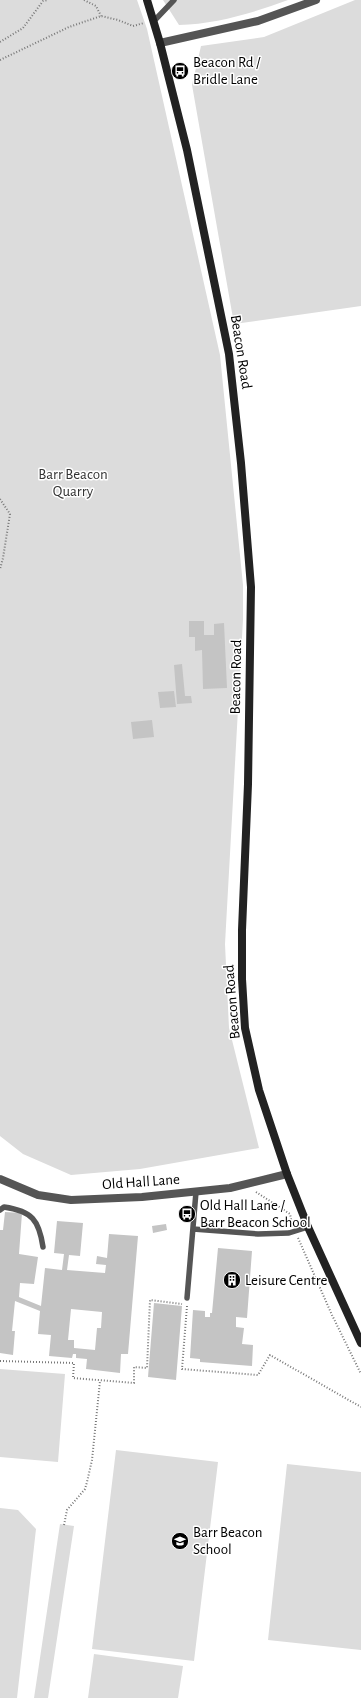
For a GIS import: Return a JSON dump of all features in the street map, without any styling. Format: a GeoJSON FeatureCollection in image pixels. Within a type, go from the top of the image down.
{"type":"FeatureCollection","features":[{"type":"Feature","properties":{"kind":"main road","name":"Beacon Road"},"geometry":{"type":"LineString","coordinates":[[147,0],[160,43],[187,150],[229,354],[241,463],[251,587],[248,784],[242,930],[242,979],[245,1028],[259,1090],[286,1174],[308,1227],[361,1343]]}},
{"type":"Feature","properties":{"kind":"street"},"geometry":{"type":"LineString","coordinates":[[160,43],[258,21],[316,0]]}},
{"type":"Feature","properties":{"kind":"street","name":"Old Hall Lane"},"geometry":{"type":"LineString","coordinates":[[1,1182],[38,1195],[71,1200],[142,1197],[230,1188],[286,1174]]}},
{"type":"Feature","properties":{"kind":"lane"},"geometry":{"type":"LineString","coordinates":[[154,21],[174,0]]}},
{"type":"Feature","properties":{"kind":"lane"},"geometry":{"type":"LineString","coordinates":[[187,1298],[196,1192]]}},
{"type":"Feature","properties":{"kind":"lane"},"geometry":{"type":"LineString","coordinates":[[0,1210],[4,1207],[18,1209],[30,1214],[41,1234],[44,1247]]}},
{"type":"Feature","properties":{"kind":"lane"},"geometry":{"type":"LineString","coordinates":[[193,1229],[258,1234],[289,1233],[308,1227]]}},
{"type":"Feature","properties":{"kind":"path"},"geometry":{"type":"LineString","coordinates":[[0,42],[23,28],[43,1],[48,0]]}},
{"type":"Feature","properties":{"kind":"path"},"geometry":{"type":"LineString","coordinates":[[84,0],[96,6],[101,16]]}},
{"type":"Feature","properties":{"kind":"path"},"geometry":{"type":"LineString","coordinates":[[0,60],[69,27],[101,16],[118,20],[133,26],[154,21]]}},
{"type":"Feature","properties":{"kind":"path"},"geometry":{"type":"LineString","coordinates":[[0,498],[10,514],[0,570]]}},
{"type":"Feature","properties":{"kind":"path"},"geometry":{"type":"LineString","coordinates":[[245,1184],[290,1214],[295,1232],[332,1316],[361,1374]]}},
{"type":"Feature","properties":{"kind":"path"},"geometry":{"type":"LineString","coordinates":[[0,1361],[74,1363],[73,1378],[134,1384],[134,1367],[147,1368],[150,1300],[187,1304],[182,1369],[258,1375],[270,1355],[361,1407]]}},
{"type":"Feature","properties":{"kind":"path"},"geometry":{"type":"LineString","coordinates":[[64,1525],[67,1510],[85,1489],[87,1482],[92,1460],[100,1381]]}},
{"type":"Feature","properties":{"kind":"green space","name":"Barr Beacon Quarry"},"geometry":{"type":"Polygon","coordinates":[[[0,0],[137,0],[147,29],[220,355],[243,585],[243,619],[225,944],[229,1028],[259,1148],[140,1169],[71,1175],[23,1154],[0,1136],[0,0]]]}},
{"type":"Feature","properties":{"kind":"green space"},"geometry":{"type":"Polygon","coordinates":[[[163,0],[288,0],[221,20],[179,25],[163,0]]]}},
{"type":"Feature","properties":{"kind":"green space"},"geometry":{"type":"Polygon","coordinates":[[[355,0],[361,0],[361,306],[234,324],[192,85],[201,46],[264,37],[355,0]]]}},
{"type":"Feature","properties":{"kind":"green space"},"geometry":{"type":"Polygon","coordinates":[[[0,1369],[65,1374],[58,1462],[0,1457],[0,1369]]]}},
{"type":"Feature","properties":{"kind":"green space"},"geometry":{"type":"Polygon","coordinates":[[[116,1450],[218,1462],[194,1661],[92,1649],[116,1450]]]}},
{"type":"Feature","properties":{"kind":"green space"},"geometry":{"type":"Polygon","coordinates":[[[287,1464],[361,1472],[361,1650],[268,1640],[287,1464]]]}},
{"type":"Feature","properties":{"kind":"green space"},"geometry":{"type":"Polygon","coordinates":[[[0,1508],[18,1510],[36,1529],[17,1698],[0,1698],[0,1508]]]}},
{"type":"Feature","properties":{"kind":"green space"},"geometry":{"type":"Polygon","coordinates":[[[60,1524],[74,1526],[48,1698],[34,1698],[60,1524]]]}},
{"type":"Feature","properties":{"kind":"green space"},"geometry":{"type":"Polygon","coordinates":[[[94,1654],[183,1666],[178,1698],[88,1698],[94,1654]]]}},
{"type":"Feature","properties":{"kind":"building"},"geometry":{"type":"Polygon","coordinates":[[[189,621],[204,621],[204,635],[214,635],[214,624],[224,623],[227,688],[203,689],[202,650],[195,651],[195,637],[189,637],[189,621]]]}},
{"type":"Feature","properties":{"kind":"building"},"geometry":{"type":"Polygon","coordinates":[[[182,664],[185,696],[191,696],[192,703],[177,704],[174,665],[182,664]]]}},
{"type":"Feature","properties":{"kind":"building"},"geometry":{"type":"Polygon","coordinates":[[[174,691],[176,707],[160,708],[158,692],[174,691]]]}},
{"type":"Feature","properties":{"kind":"building"},"geometry":{"type":"Polygon","coordinates":[[[152,720],[154,737],[133,739],[131,722],[152,720]]]}},
{"type":"Feature","properties":{"kind":"building"},"geometry":{"type":"Polygon","coordinates":[[[5,1212],[22,1213],[19,1254],[38,1257],[34,1284],[20,1283],[19,1297],[41,1306],[45,1268],[62,1270],[64,1254],[54,1253],[57,1221],[83,1223],[80,1256],[69,1255],[67,1270],[105,1273],[106,1265],[96,1264],[97,1256],[107,1258],[109,1234],[138,1236],[128,1354],[121,1354],[120,1373],[86,1369],[87,1359],[76,1358],[76,1354],[73,1354],[72,1358],[49,1356],[51,1335],[38,1334],[40,1311],[15,1301],[12,1331],[15,1331],[13,1355],[0,1353],[0,1230],[3,1230],[5,1212]],[[71,1309],[68,1340],[74,1340],[74,1348],[95,1350],[97,1328],[101,1328],[102,1312],[71,1309]]]}},
{"type":"Feature","properties":{"kind":"building"},"geometry":{"type":"Polygon","coordinates":[[[166,1224],[167,1230],[153,1233],[152,1226],[166,1224]]]}},
{"type":"Feature","properties":{"kind":"building","name":"Leisure Centre"},"geometry":{"type":"Polygon","coordinates":[[[218,1248],[252,1251],[247,1318],[236,1317],[236,1327],[244,1328],[242,1344],[253,1345],[252,1366],[200,1362],[200,1359],[190,1358],[193,1310],[205,1311],[205,1317],[210,1317],[210,1313],[212,1313],[218,1248]]]}},
{"type":"Feature","properties":{"kind":"building"},"geometry":{"type":"Polygon","coordinates":[[[154,1303],[182,1306],[176,1380],[148,1377],[154,1303]]]}},
{"type":"Feature","properties":{"kind":"place","name":"Beacon Rd / Bridle Lane"},"geometry":{"type":"Point","coordinates":[180,71]}},
{"type":"Feature","properties":{"kind":"place","name":"Old Hall Lane / Barr Beacon School"},"geometry":{"type":"Point","coordinates":[187,1214]}},
{"type":"Feature","properties":{"kind":"place","name":"Leisure Centre"},"geometry":{"type":"Point","coordinates":[232,1280]}},
{"type":"Feature","properties":{"kind":"place","name":"Barr Beacon School"},"geometry":{"type":"Point","coordinates":[180,1541]}}]}
